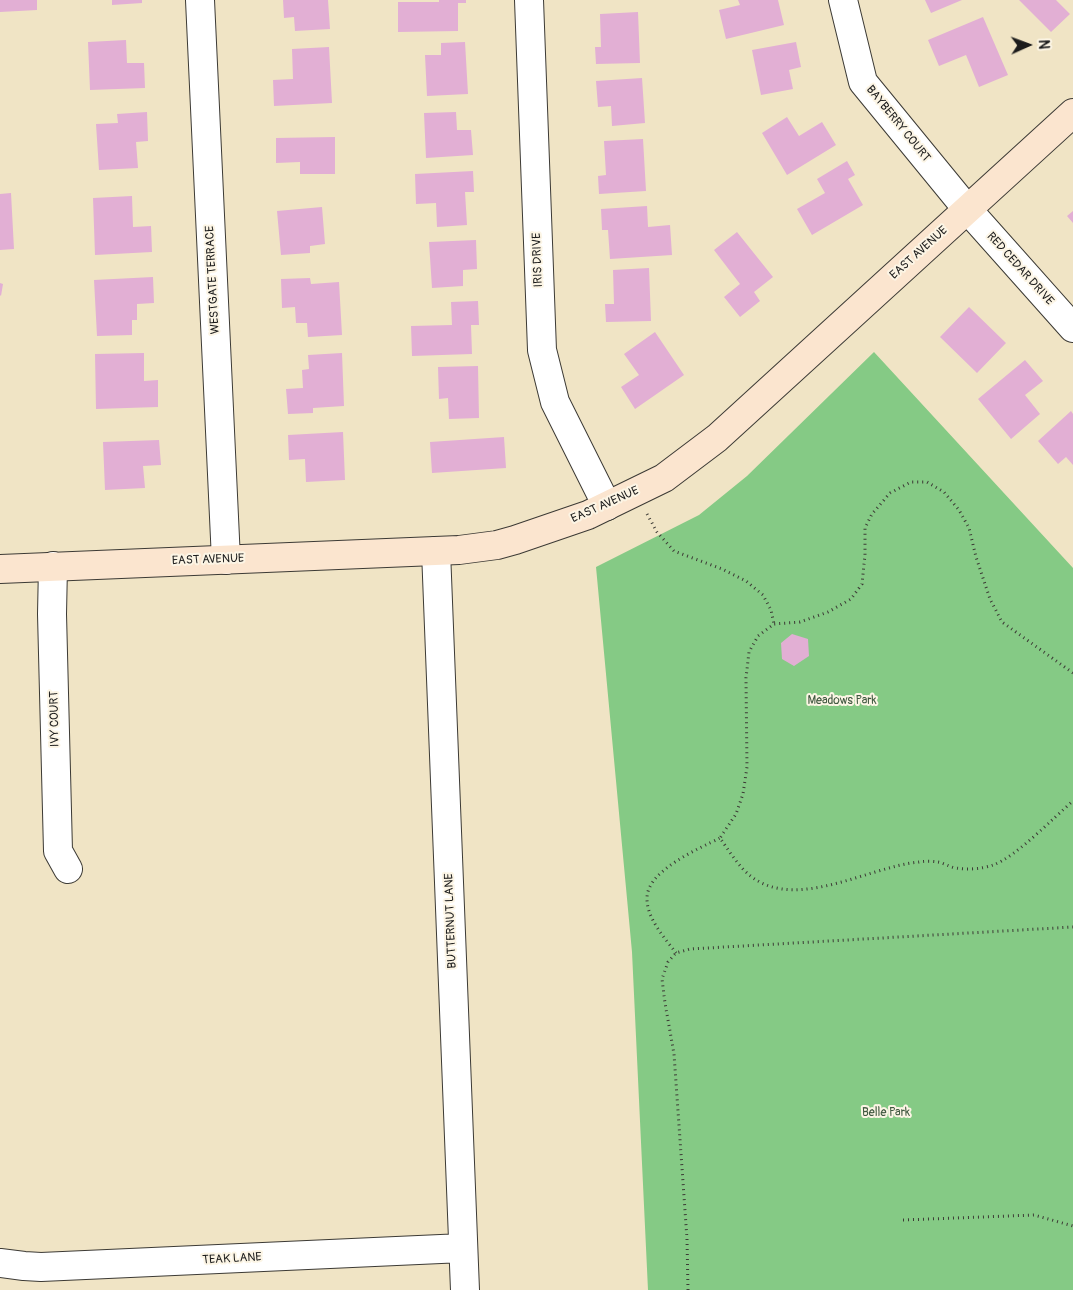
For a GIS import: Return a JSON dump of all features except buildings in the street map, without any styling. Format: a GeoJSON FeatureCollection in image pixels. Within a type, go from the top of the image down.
{"type":"FeatureCollection","features":[{"type":"Feature","properties":{"kind":"street","name":"WESTGATE TERRACE"},"geometry":{"type":"LineString","coordinates":[[200,0],[226,560]]}},
{"type":"Feature","properties":{"kind":"street","name":"IRIS DRIVE"},"geometry":{"type":"LineString","coordinates":[[529,0],[542,350],[555,402],[607,506]]}},
{"type":"Feature","properties":{"kind":"street","name":"BAYBERRY COURT"},"geometry":{"type":"LineString","coordinates":[[843,0],[864,82],[967,209]]}},
{"type":"Feature","properties":{"kind":"street","name":"EAST AVENUE"},"geometry":{"type":"LineString","coordinates":[[0,569],[436,551],[480,547],[538,533],[607,506],[664,478],[716,438],[1073,113]]}},
{"type":"Feature","properties":{"kind":"street","name":"RED CEDAR DRIVE"},"geometry":{"type":"LineString","coordinates":[[967,209],[1073,328]]}},
{"type":"Feature","properties":{"kind":"street","name":"BUTTERNUT LANE"},"geometry":{"type":"LineString","coordinates":[[436,551],[465,1290]]}},
{"type":"Feature","properties":{"kind":"street","name":"IVY COURT"},"geometry":{"type":"LineString","coordinates":[[53,566],[52,614],[58,851],[68,869]]}},
{"type":"Feature","properties":{"kind":"street","name":"TEAK LANE"},"geometry":{"type":"LineString","coordinates":[[0,1263],[41,1267],[463,1248]]}},
{"type":"Feature","properties":{"kind":"path"},"geometry":{"type":"LineString","coordinates":[[676,953],[659,931],[651,915],[647,900],[649,887],[658,876],[679,860],[720,838],[736,814],[743,794],[747,767],[746,678],[749,652],[758,636],[774,624],[800,622],[828,612],[851,599],[862,584],[865,528],[872,514],[890,493],[911,482],[927,482],[944,492],[969,528],[976,557],[990,599],[1002,622],[1073,673]]}},
{"type":"Feature","properties":{"kind":"path"},"geometry":{"type":"LineString","coordinates":[[634,492],[657,532],[674,551],[722,569],[746,581],[763,595],[774,624]]}},
{"type":"Feature","properties":{"kind":"path"},"geometry":{"type":"LineString","coordinates":[[720,838],[743,870],[769,886],[793,891],[819,888],[900,865],[919,862],[937,862],[955,868],[975,868],[993,865],[1009,857],[1073,801]]}},
{"type":"Feature","properties":{"kind":"path"},"geometry":{"type":"LineString","coordinates":[[688,1290],[687,1239],[674,1054],[662,979],[668,962],[676,953],[690,949],[1073,927]]}},
{"type":"Feature","properties":{"kind":"path"},"geometry":{"type":"LineString","coordinates":[[903,1220],[1034,1215],[1073,1226]]}},
{"type":"Feature","properties":{"kind":"green space"},"geometry":{"type":"Polygon","coordinates":[[[874,352],[1073,568],[1073,1290],[648,1290],[632,952],[596,567],[699,515],[747,476],[874,352]]]}},
{"type":"Feature","properties":{"kind":"park label","name":"Meadows Park"},"geometry":{"type":"Point","coordinates":[842,701]}},
{"type":"Feature","properties":{"kind":"park label","name":"Belle Park"},"geometry":{"type":"Point","coordinates":[886,1113]}}]}
